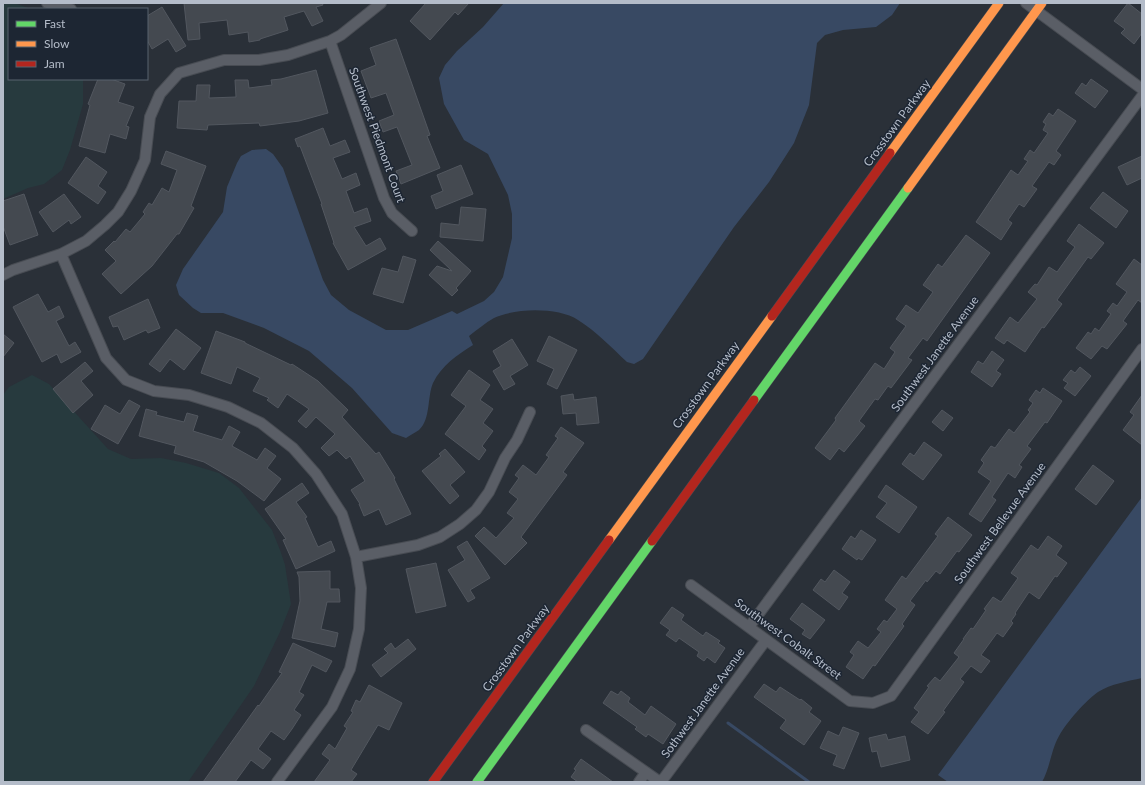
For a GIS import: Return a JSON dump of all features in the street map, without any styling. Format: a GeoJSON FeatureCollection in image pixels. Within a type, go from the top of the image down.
{"type":"FeatureCollection","features":[{"type":"Feature","properties":{"kind":"main road","name":"Crosstown Parkway"},"geometry":{"type":"LineString","coordinates":[[433,782],[999,3]]}},
{"type":"Feature","properties":{"kind":"main road"},"geometry":{"type":"LineString","coordinates":[[476,782],[1039,7]]}},
{"type":"Feature","properties":{"kind":"street"},"geometry":{"type":"LineString","coordinates":[[47,3],[67,8]]}},
{"type":"Feature","properties":{"kind":"street"},"geometry":{"type":"LineString","coordinates":[[3,276],[13,270],[61,254],[86,241],[105,225],[121,207],[131,191],[145,160],[150,117],[160,94],[179,73],[224,60],[259,60],[288,55],[330,41],[341,35],[381,3]]}},
{"type":"Feature","properties":{"kind":"street"},"geometry":{"type":"LineString","coordinates":[[1026,3],[1039,7],[1142,89]]}},
{"type":"Feature","properties":{"kind":"street","name":"Southwest Piedmont Court"},"geometry":{"type":"LineString","coordinates":[[330,41],[384,198],[392,213],[412,231]]}},
{"type":"Feature","properties":{"kind":"street","name":"Southwest Janette Avenue"},"geometry":{"type":"LineString","coordinates":[[749,627],[1142,96]]}},
{"type":"Feature","properties":{"kind":"street"},"geometry":{"type":"LineString","coordinates":[[61,254],[106,358],[126,380],[154,391],[189,395],[228,407],[261,423],[293,448],[316,474],[342,514],[356,557],[361,588],[359,629],[350,669],[332,707],[278,782]]}},
{"type":"Feature","properties":{"kind":"street","name":"Southwest Bellevue Avenue"},"geometry":{"type":"LineString","coordinates":[[873,703],[891,696],[1142,350]]}},
{"type":"Feature","properties":{"kind":"street"},"geometry":{"type":"LineString","coordinates":[[356,557],[418,545],[440,537],[460,524],[476,510],[489,492],[505,458],[517,440],[530,412]]}},
{"type":"Feature","properties":{"kind":"street","name":"Southwest Cobalt Street"},"geometry":{"type":"LineString","coordinates":[[691,584],[850,701],[873,703]]}},
{"type":"Feature","properties":{"kind":"street","name":"Sothwest Janette Avenue"},"geometry":{"type":"LineString","coordinates":[[660,782],[766,640]]}},
{"type":"Feature","properties":{"kind":"street"},"geometry":{"type":"LineString","coordinates":[[586,730],[660,782]]}},
{"type":"Feature","properties":{"kind":"street"},"geometry":{"type":"LineString","coordinates":[[639,782],[646,772]]}},
{"type":"Feature","properties":{"kind":"green space"},"geometry":{"type":"Polygon","coordinates":[[[3,3],[14,3],[28,8],[8,8],[8,80],[83,80],[83,104],[70,150],[62,170],[44,184],[28,188],[3,199],[3,3]]]}},
{"type":"Feature","properties":{"kind":"green space"},"geometry":{"type":"Polygon","coordinates":[[[32,375],[49,384],[108,449],[131,459],[161,458],[186,463],[219,473],[239,488],[272,530],[280,550],[285,565],[291,604],[280,632],[254,686],[188,782],[3,782],[3,395],[9,387],[32,375]]]}},
{"type":"Feature","properties":{"kind":"water"},"geometry":{"type":"Polygon","coordinates":[[[504,3],[900,3],[892,15],[876,27],[843,30],[825,35],[817,43],[809,105],[794,143],[769,182],[734,227],[643,359],[634,364],[627,362],[591,329],[570,316],[536,310],[513,312],[494,318],[469,336],[473,345],[456,357],[441,371],[431,389],[427,414],[423,425],[419,430],[406,438],[392,433],[352,388],[309,351],[264,328],[223,313],[201,313],[179,295],[176,285],[183,269],[223,212],[227,187],[241,156],[252,150],[266,149],[273,154],[283,168],[323,280],[331,295],[349,310],[386,330],[408,330],[452,311],[457,314],[484,301],[494,292],[503,277],[512,238],[512,214],[508,195],[488,154],[464,140],[444,104],[439,78],[445,65],[457,51],[483,27],[504,3]]]}},
{"type":"Feature","properties":{"kind":"water"},"geometry":{"type":"Polygon","coordinates":[[[1142,497],[1142,678],[1103,689],[1082,706],[1059,736],[1042,782],[948,782],[938,775],[1142,497]]]}},
{"type":"Feature","properties":{"kind":"building"},"geometry":{"type":"Polygon","coordinates":[[[184,3],[322,3],[323,5],[316,7],[323,21],[312,26],[304,11],[284,17],[288,30],[260,40],[249,42],[248,32],[229,35],[227,20],[199,23],[200,39],[188,40],[184,3]]]}},
{"type":"Feature","properties":{"kind":"building"},"geometry":{"type":"Polygon","coordinates":[[[426,3],[469,3],[458,15],[455,12],[430,40],[410,21],[426,3]]]}},
{"type":"Feature","properties":{"kind":"building"},"geometry":{"type":"Polygon","coordinates":[[[1128,3],[1142,14],[1142,33],[1134,44],[1121,33],[1125,29],[1114,21],[1128,3]]]}},
{"type":"Feature","properties":{"kind":"building"},"geometry":{"type":"Polygon","coordinates":[[[162,7],[186,46],[176,52],[168,39],[152,49],[148,42],[148,15],[162,7]]]}},
{"type":"Feature","properties":{"kind":"building"},"geometry":{"type":"Polygon","coordinates":[[[396,39],[430,135],[427,136],[440,168],[401,184],[396,171],[412,165],[397,127],[383,132],[379,121],[394,115],[386,93],[371,98],[361,71],[376,65],[370,48],[396,39]]]}},
{"type":"Feature","properties":{"kind":"building"},"geometry":{"type":"Polygon","coordinates":[[[316,70],[328,113],[299,121],[260,126],[259,123],[208,125],[207,130],[177,128],[179,101],[196,101],[197,85],[210,85],[209,98],[236,97],[235,80],[248,80],[249,88],[272,85],[271,80],[316,70]]]}},
{"type":"Feature","properties":{"kind":"building"},"geometry":{"type":"Polygon","coordinates":[[[1091,79],[1108,91],[1095,108],[1075,93],[1082,83],[1086,86],[1091,79]]]}},
{"type":"Feature","properties":{"kind":"building"},"geometry":{"type":"Polygon","coordinates":[[[98,80],[114,80],[125,84],[118,102],[134,107],[126,126],[129,127],[126,139],[110,134],[105,153],[79,146],[90,105],[88,104],[98,80]]]}},
{"type":"Feature","properties":{"kind":"building"},"geometry":{"type":"Polygon","coordinates":[[[1058,109],[1076,121],[1056,151],[1061,155],[1054,165],[1049,162],[1032,186],[1037,189],[1024,207],[1019,204],[1008,220],[1012,223],[1001,240],[976,222],[1011,170],[1018,175],[1028,161],[1024,159],[1030,150],[1034,153],[1048,133],[1043,130],[1046,124],[1043,122],[1049,113],[1053,116],[1058,109]]]}},
{"type":"Feature","properties":{"kind":"building"},"geometry":{"type":"Polygon","coordinates":[[[323,128],[330,146],[345,140],[350,152],[333,158],[342,179],[356,173],[360,185],[346,191],[354,213],[367,208],[371,221],[354,227],[366,246],[380,238],[386,249],[348,270],[333,243],[322,204],[300,146],[298,147],[295,139],[323,128]]]}},
{"type":"Feature","properties":{"kind":"building"},"geometry":{"type":"Polygon","coordinates":[[[166,151],[206,166],[191,206],[194,208],[179,234],[177,234],[152,266],[121,294],[102,274],[116,261],[105,250],[114,241],[115,242],[126,229],[130,232],[145,214],[143,212],[149,203],[152,205],[162,188],[169,192],[177,170],[161,164],[166,151]]]}},
{"type":"Feature","properties":{"kind":"building"},"geometry":{"type":"Polygon","coordinates":[[[1142,156],[1142,178],[1127,185],[1118,167],[1142,156]]]}},
{"type":"Feature","properties":{"kind":"building"},"geometry":{"type":"Polygon","coordinates":[[[86,157],[107,172],[98,186],[106,192],[98,204],[68,183],[86,157]]]}},
{"type":"Feature","properties":{"kind":"building"},"geometry":{"type":"Polygon","coordinates":[[[461,165],[473,194],[436,209],[431,196],[443,191],[437,175],[461,165]]]}},
{"type":"Feature","properties":{"kind":"building"},"geometry":{"type":"Polygon","coordinates":[[[1103,192],[1128,211],[1116,228],[1090,208],[1103,192]]]}},
{"type":"Feature","properties":{"kind":"building"},"geometry":{"type":"Polygon","coordinates":[[[24,194],[38,235],[10,245],[3,226],[3,201],[24,194]]]}},
{"type":"Feature","properties":{"kind":"building"},"geometry":{"type":"Polygon","coordinates":[[[64,194],[81,217],[71,224],[69,220],[53,232],[39,212],[64,194]]]}},
{"type":"Feature","properties":{"kind":"building"},"geometry":{"type":"Polygon","coordinates":[[[461,207],[486,209],[483,241],[440,237],[441,223],[459,225],[461,207]]]}},
{"type":"Feature","properties":{"kind":"building"},"geometry":{"type":"Polygon","coordinates":[[[1079,224],[1104,243],[1091,259],[1088,257],[1057,300],[1062,304],[1044,328],[1042,327],[1025,352],[1007,340],[1004,344],[995,338],[1010,317],[1018,323],[1037,299],[1028,292],[1035,284],[1037,285],[1049,267],[1057,272],[1075,247],[1067,241],[1079,224]]]}},
{"type":"Feature","properties":{"kind":"building"},"geometry":{"type":"Polygon","coordinates":[[[966,235],[990,253],[927,341],[923,338],[908,358],[912,360],[891,388],[888,386],[878,400],[875,399],[859,421],[865,426],[844,452],[839,448],[830,460],[815,448],[875,363],[884,369],[895,352],[890,348],[906,326],[896,319],[906,305],[918,313],[933,292],[923,285],[938,264],[942,267],[966,235]]]}},
{"type":"Feature","properties":{"kind":"building"},"geometry":{"type":"Polygon","coordinates":[[[438,241],[471,271],[456,288],[458,290],[452,296],[429,275],[437,266],[452,271],[430,250],[438,241]]]}},
{"type":"Feature","properties":{"kind":"building"},"geometry":{"type":"Polygon","coordinates":[[[403,256],[416,260],[403,303],[373,294],[382,268],[398,272],[403,256]]]}},
{"type":"Feature","properties":{"kind":"building"},"geometry":{"type":"Polygon","coordinates":[[[1134,259],[1142,265],[1142,303],[1138,300],[1123,321],[1127,324],[1107,349],[1102,346],[1091,359],[1076,348],[1088,332],[1091,334],[1095,328],[1099,331],[1111,314],[1107,311],[1113,303],[1117,306],[1127,292],[1116,284],[1134,259]]]}},
{"type":"Feature","properties":{"kind":"building"},"geometry":{"type":"Polygon","coordinates":[[[38,294],[48,312],[59,306],[64,317],[56,321],[69,346],[75,342],[81,352],[61,363],[57,354],[42,362],[13,307],[38,294]]]}},
{"type":"Feature","properties":{"kind":"building"},"geometry":{"type":"Polygon","coordinates":[[[148,299],[160,328],[148,333],[146,330],[124,340],[118,326],[113,327],[109,317],[148,299]]]}},
{"type":"Feature","properties":{"kind":"building"},"geometry":{"type":"Polygon","coordinates":[[[176,329],[201,348],[184,370],[170,359],[160,372],[149,364],[176,329]]]}},
{"type":"Feature","properties":{"kind":"building"},"geometry":{"type":"Polygon","coordinates":[[[216,331],[245,342],[291,365],[292,364],[318,381],[348,410],[342,417],[376,454],[379,452],[395,478],[394,479],[411,514],[386,525],[379,509],[364,516],[360,504],[351,490],[365,481],[350,456],[346,459],[337,450],[329,456],[321,448],[335,434],[316,417],[306,428],[298,421],[309,409],[287,394],[278,408],[267,400],[269,398],[253,391],[260,378],[237,367],[231,384],[201,373],[216,331]]]}},
{"type":"Feature","properties":{"kind":"building"},"geometry":{"type":"Polygon","coordinates":[[[3,334],[14,343],[3,357],[3,334]]]}},
{"type":"Feature","properties":{"kind":"building"},"geometry":{"type":"Polygon","coordinates":[[[549,336],[577,350],[557,389],[547,384],[554,369],[537,361],[549,336]]]}},
{"type":"Feature","properties":{"kind":"building"},"geometry":{"type":"Polygon","coordinates":[[[512,339],[528,365],[510,376],[515,384],[504,390],[493,371],[501,366],[493,351],[512,339]]]}},
{"type":"Feature","properties":{"kind":"building"},"geometry":{"type":"Polygon","coordinates":[[[992,351],[1004,360],[996,371],[1001,374],[992,387],[971,372],[978,361],[983,364],[992,351]]]}},
{"type":"Feature","properties":{"kind":"building"},"geometry":{"type":"Polygon","coordinates":[[[85,362],[93,371],[81,381],[93,395],[73,413],[53,389],[85,362]]]}},
{"type":"Feature","properties":{"kind":"building"},"geometry":{"type":"Polygon","coordinates":[[[1080,367],[1091,376],[1075,396],[1064,388],[1068,383],[1063,380],[1071,370],[1075,373],[1080,367]]]}},
{"type":"Feature","properties":{"kind":"building"},"geometry":{"type":"Polygon","coordinates":[[[469,370],[490,385],[480,400],[493,409],[483,423],[493,431],[482,446],[486,450],[479,460],[445,434],[466,406],[451,395],[469,370]]]}},
{"type":"Feature","properties":{"kind":"building"},"geometry":{"type":"Polygon","coordinates":[[[1043,388],[1062,401],[1047,423],[1045,422],[1027,446],[1031,449],[1019,465],[1022,467],[1015,478],[1008,473],[992,497],[996,500],[981,522],[969,514],[991,481],[978,472],[984,463],[981,460],[991,446],[995,448],[1009,429],[1014,433],[1030,412],[1028,410],[1033,403],[1029,400],[1036,390],[1040,393],[1043,388]]]}},
{"type":"Feature","properties":{"kind":"building"},"geometry":{"type":"Polygon","coordinates":[[[573,394],[574,400],[596,397],[599,423],[577,425],[576,413],[563,414],[561,396],[573,394]]]}},
{"type":"Feature","properties":{"kind":"building"},"geometry":{"type":"Polygon","coordinates":[[[1142,395],[1142,445],[1123,430],[1134,415],[1130,412],[1142,395]]]}},
{"type":"Feature","properties":{"kind":"building"},"geometry":{"type":"Polygon","coordinates":[[[129,400],[140,406],[118,444],[91,429],[105,405],[120,414],[129,400]]]}},
{"type":"Feature","properties":{"kind":"building"},"geometry":{"type":"Polygon","coordinates":[[[146,409],[157,412],[156,415],[184,422],[187,413],[198,416],[193,431],[222,440],[229,426],[240,432],[232,446],[257,460],[265,448],[276,456],[267,468],[281,479],[264,501],[237,481],[204,462],[174,453],[176,446],[139,436],[146,409]]]}},
{"type":"Feature","properties":{"kind":"building"},"geometry":{"type":"Polygon","coordinates":[[[942,410],[953,418],[943,431],[932,422],[942,410]]]}},
{"type":"Feature","properties":{"kind":"building"},"geometry":{"type":"Polygon","coordinates":[[[561,427],[584,443],[563,472],[567,475],[521,537],[527,543],[505,565],[475,536],[484,527],[496,538],[514,518],[507,513],[518,499],[509,492],[519,478],[515,475],[523,465],[536,475],[549,457],[546,455],[558,438],[555,436],[561,427]]]}},
{"type":"Feature","properties":{"kind":"building"},"geometry":{"type":"Polygon","coordinates":[[[924,442],[942,455],[923,480],[902,464],[910,453],[914,456],[924,442]]]}},
{"type":"Feature","properties":{"kind":"building"},"geometry":{"type":"Polygon","coordinates":[[[445,449],[465,472],[450,485],[459,496],[450,504],[422,471],[441,456],[439,454],[445,449]]]}},
{"type":"Feature","properties":{"kind":"building"},"geometry":{"type":"Polygon","coordinates":[[[1093,465],[1114,481],[1096,505],[1075,489],[1093,465]]]}},
{"type":"Feature","properties":{"kind":"building"},"geometry":{"type":"Polygon","coordinates":[[[302,483],[309,493],[296,502],[307,517],[305,518],[318,547],[331,541],[335,551],[296,569],[283,540],[286,539],[265,509],[302,483]]]}},
{"type":"Feature","properties":{"kind":"building"},"geometry":{"type":"Polygon","coordinates":[[[886,485],[917,507],[899,533],[876,517],[887,503],[878,497],[886,485]]]}},
{"type":"Feature","properties":{"kind":"building"},"geometry":{"type":"Polygon","coordinates":[[[948,517],[972,535],[959,552],[957,551],[940,574],[936,571],[927,582],[926,580],[910,601],[915,605],[902,624],[904,626],[875,666],[873,665],[863,679],[846,667],[854,655],[850,652],[858,641],[868,648],[881,632],[877,629],[884,620],[887,622],[897,609],[885,600],[902,576],[906,579],[938,536],[935,534],[948,517]]]}},
{"type":"Feature","properties":{"kind":"building"},"geometry":{"type":"Polygon","coordinates":[[[861,530],[876,540],[862,560],[858,558],[857,560],[842,549],[851,536],[855,539],[861,530]]]}},
{"type":"Feature","properties":{"kind":"building"},"geometry":{"type":"Polygon","coordinates":[[[1048,536],[1062,546],[1056,555],[1067,563],[1057,577],[1055,576],[1039,599],[1029,592],[1015,613],[1016,614],[1011,621],[1013,623],[1003,637],[997,633],[981,655],[990,661],[981,673],[971,666],[960,679],[964,682],[943,711],[945,712],[928,734],[911,722],[919,712],[914,708],[929,687],[927,686],[935,677],[940,681],[959,657],[954,653],[971,628],[973,629],[986,610],[984,609],[993,597],[1001,602],[1018,578],[1011,573],[1031,545],[1038,550],[1048,536]]]}},
{"type":"Feature","properties":{"kind":"building"},"geometry":{"type":"Polygon","coordinates":[[[467,541],[490,578],[470,590],[475,598],[468,602],[448,570],[465,560],[457,547],[467,541]]]}},
{"type":"Feature","properties":{"kind":"building"},"geometry":{"type":"Polygon","coordinates":[[[436,563],[446,606],[416,613],[406,569],[436,563]]]}},
{"type":"Feature","properties":{"kind":"building"},"geometry":{"type":"Polygon","coordinates":[[[834,570],[850,582],[842,593],[848,597],[839,610],[813,590],[821,579],[825,582],[834,570]]]}},
{"type":"Feature","properties":{"kind":"building"},"geometry":{"type":"Polygon","coordinates":[[[330,571],[330,589],[339,589],[340,602],[327,602],[321,629],[338,633],[335,647],[292,638],[300,601],[299,577],[297,572],[330,571]]]}},
{"type":"Feature","properties":{"kind":"building"},"geometry":{"type":"Polygon","coordinates":[[[802,603],[825,620],[810,639],[802,634],[805,630],[790,619],[802,603]]]}},
{"type":"Feature","properties":{"kind":"building"},"geometry":{"type":"Polygon","coordinates":[[[672,607],[684,615],[681,620],[703,636],[706,632],[720,641],[718,643],[725,648],[715,663],[707,657],[704,661],[697,656],[699,652],[679,638],[676,642],[666,635],[670,630],[660,623],[672,607]]]}},
{"type":"Feature","properties":{"kind":"building"},"geometry":{"type":"Polygon","coordinates":[[[408,639],[416,649],[381,677],[372,665],[388,653],[384,649],[391,643],[395,649],[408,639]]]}},
{"type":"Feature","properties":{"kind":"building"},"geometry":{"type":"Polygon","coordinates":[[[293,643],[332,661],[326,672],[312,665],[299,692],[304,695],[294,710],[301,715],[292,729],[284,740],[271,731],[258,749],[271,759],[263,769],[251,760],[235,782],[203,782],[282,673],[279,672],[293,643]]]}},
{"type":"Feature","properties":{"kind":"building"},"geometry":{"type":"Polygon","coordinates":[[[764,684],[776,692],[780,687],[800,700],[801,699],[812,708],[809,712],[821,721],[804,745],[780,728],[786,720],[754,697],[764,684]]]}},
{"type":"Feature","properties":{"kind":"building"},"geometry":{"type":"Polygon","coordinates":[[[369,685],[402,703],[389,730],[378,725],[351,770],[357,774],[351,782],[314,782],[330,760],[322,754],[329,744],[335,749],[347,728],[344,726],[353,712],[351,711],[356,700],[360,702],[369,685]]]}},
{"type":"Feature","properties":{"kind":"building"},"geometry":{"type":"Polygon","coordinates":[[[611,691],[618,695],[621,691],[630,698],[628,702],[645,715],[651,706],[676,724],[663,744],[648,734],[646,737],[635,729],[637,727],[603,703],[611,691]]]}},
{"type":"Feature","properties":{"kind":"building"},"geometry":{"type":"Polygon","coordinates":[[[843,727],[859,733],[844,769],[833,765],[837,755],[820,748],[828,731],[839,736],[843,727]]]}},
{"type":"Feature","properties":{"kind":"building"},"geometry":{"type":"Polygon","coordinates":[[[886,734],[888,740],[905,736],[910,760],[881,767],[877,751],[872,752],[869,738],[886,734]]]}},
{"type":"Feature","properties":{"kind":"building"},"geometry":{"type":"Polygon","coordinates":[[[581,759],[613,782],[578,782],[571,777],[576,770],[574,769],[581,759]]]}},
{"type":"Feature","properties":{"kind":"waterway"},"geometry":{"type":"LineString","coordinates":[[728,723],[809,782]]}},
{"type":"Feature","properties":{"kind":"traffic: fast"},"geometry":{"type":"LineString","coordinates":[[754,400],[908,188]]}},
{"type":"Feature","properties":{"kind":"traffic: fast"},"geometry":{"type":"LineString","coordinates":[[477,782],[652,541]]}},
{"type":"Feature","properties":{"kind":"traffic: slow"},"geometry":{"type":"LineString","coordinates":[[890,153],[999,3]]}},
{"type":"Feature","properties":{"kind":"traffic: slow"},"geometry":{"type":"LineString","coordinates":[[908,188],[1042,3]]}},
{"type":"Feature","properties":{"kind":"traffic: slow"},"geometry":{"type":"LineString","coordinates":[[609,540],[772,316]]}},
{"type":"Feature","properties":{"kind":"traffic: jam"},"geometry":{"type":"LineString","coordinates":[[772,316],[890,153]]}},
{"type":"Feature","properties":{"kind":"traffic: jam"},"geometry":{"type":"LineString","coordinates":[[652,541],[754,400]]}},
{"type":"Feature","properties":{"kind":"traffic: jam"},"geometry":{"type":"LineString","coordinates":[[433,782],[609,540]]}}]}
